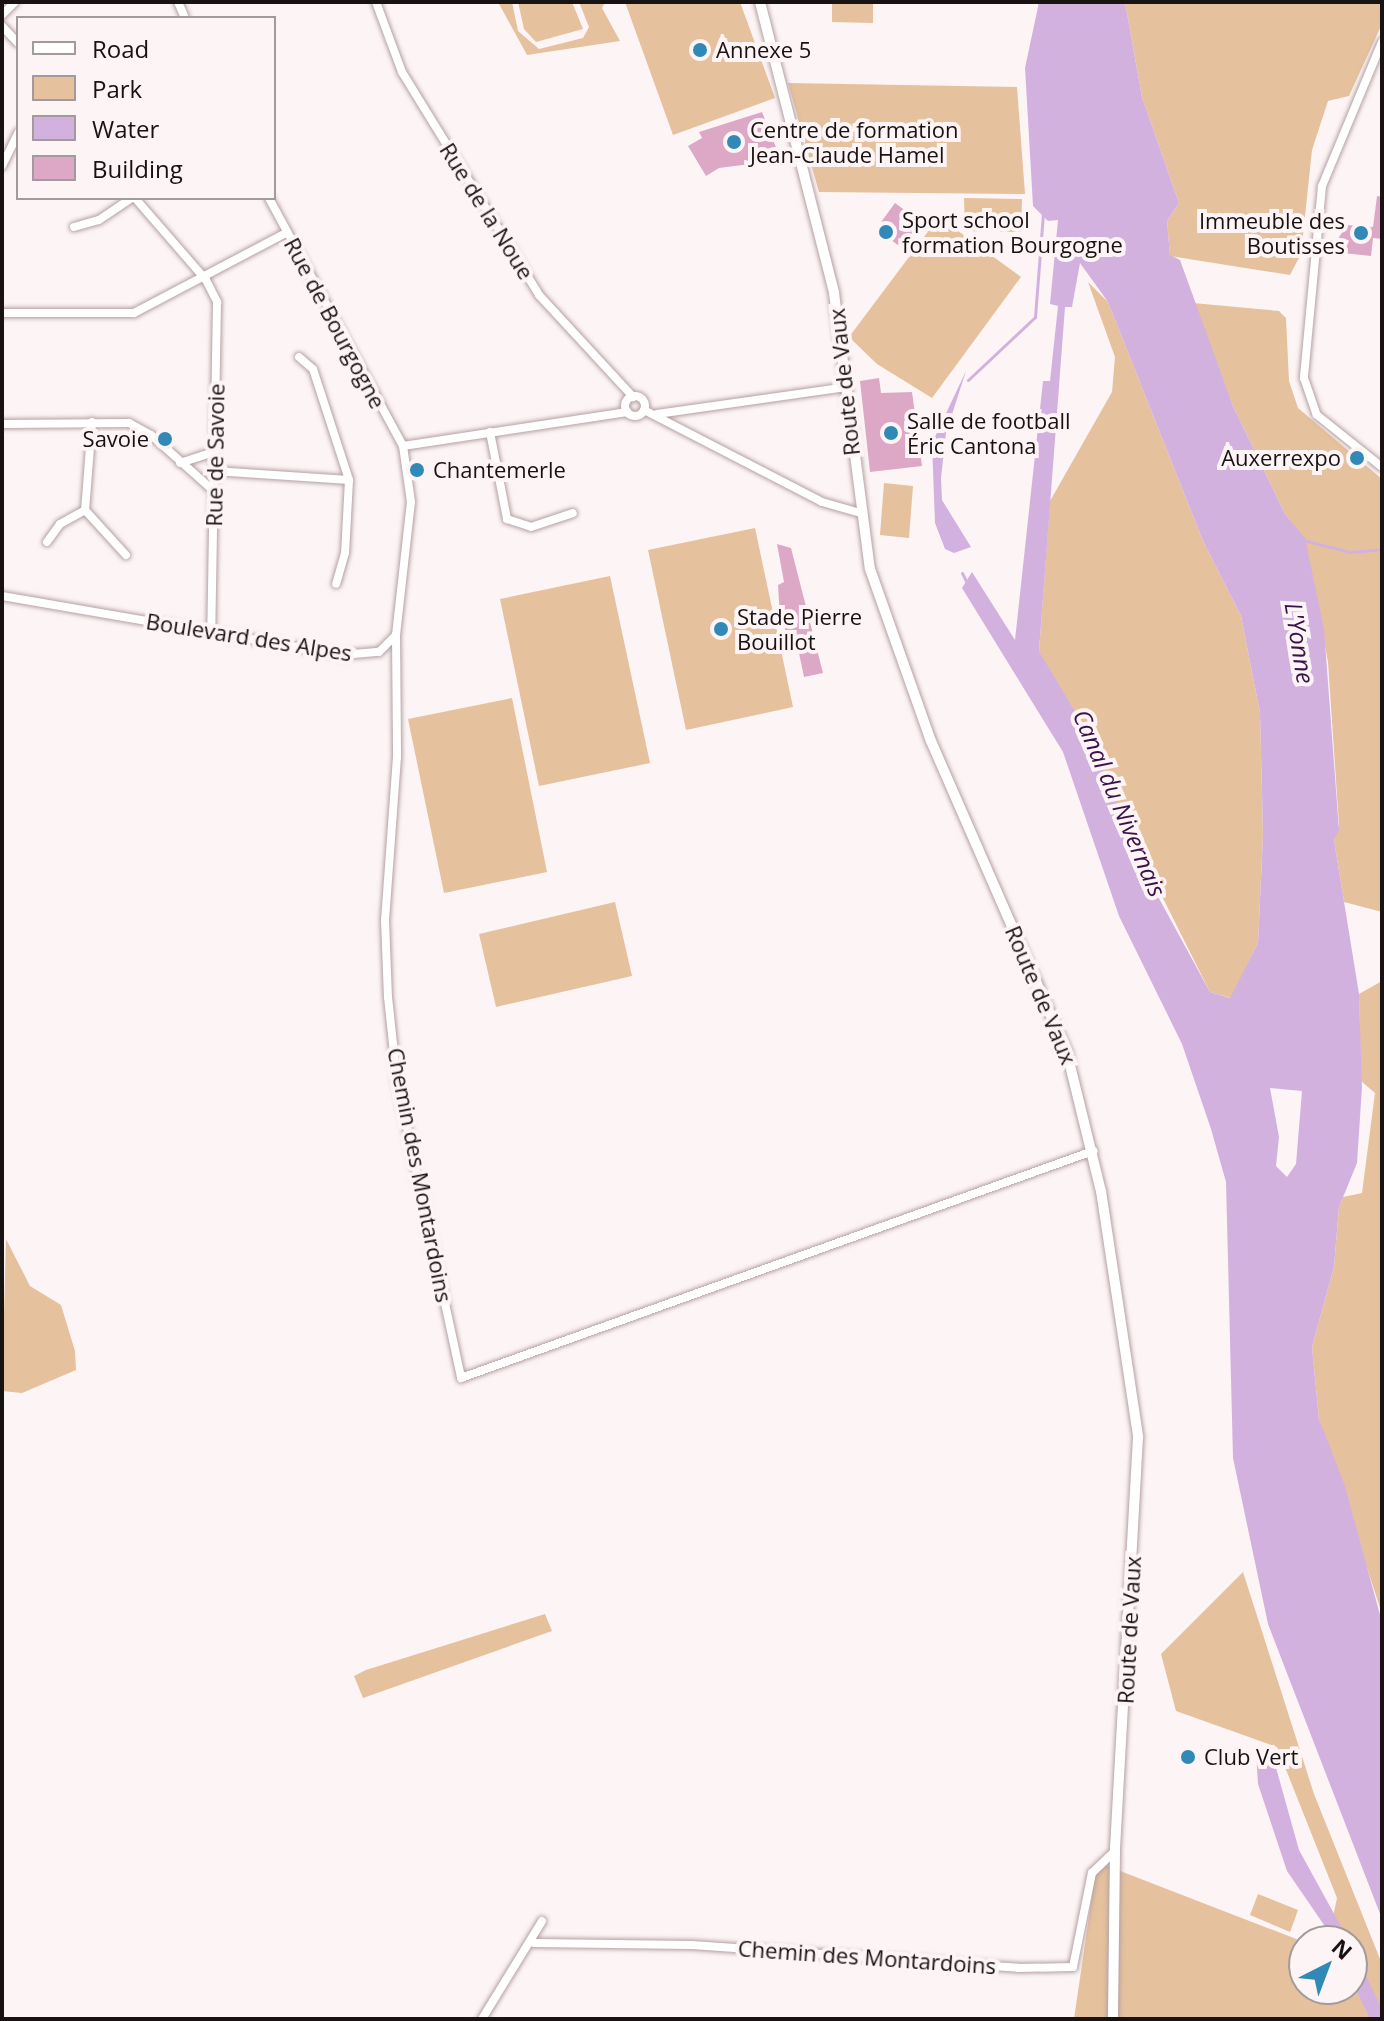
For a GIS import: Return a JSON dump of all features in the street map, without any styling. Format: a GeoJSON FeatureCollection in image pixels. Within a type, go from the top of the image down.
{"type":"FeatureCollection","features":[{"type":"Feature","properties":{"kind":"street"},"geometry":{"type":"LineString","coordinates":[[2,15],[15,2]]}},
{"type":"Feature","properties":{"kind":"street","name":"Rue de la Noue"},"geometry":{"type":"LineString","coordinates":[[376,2],[402,72],[539,295],[633,397],[642,400],[644,410]]}},
{"type":"Feature","properties":{"kind":"street","name":"Route de Vaux"},"geometry":{"type":"LineString","coordinates":[[760,2],[826,252],[870,569],[905,673],[1057,1028],[1093,1151],[1138,1437],[1115,1851],[1113,2019]]}},
{"type":"Feature","properties":{"kind":"street"},"geometry":{"type":"LineString","coordinates":[[2,26],[16,41]]}},
{"type":"Feature","properties":{"kind":"street"},"geometry":{"type":"LineString","coordinates":[[1382,42],[1322,186],[1304,378],[1317,415],[1382,467]]}},
{"type":"Feature","properties":{"kind":"street"},"geometry":{"type":"LineString","coordinates":[[2,166],[16,137]]}},
{"type":"Feature","properties":{"kind":"street"},"geometry":{"type":"LineString","coordinates":[[74,227],[99,220],[130,200]]}},
{"type":"Feature","properties":{"kind":"street"},"geometry":{"type":"LineString","coordinates":[[135,200],[206,280]]}},
{"type":"Feature","properties":{"kind":"street","name":"Rue de Bourgogne"},"geometry":{"type":"LineString","coordinates":[[270,200],[403,446]]}},
{"type":"Feature","properties":{"kind":"street"},"geometry":{"type":"LineString","coordinates":[[2,313],[134,313],[206,280],[286,233]]}},
{"type":"Feature","properties":{"kind":"street","name":"Rue de Savoie"},"geometry":{"type":"LineString","coordinates":[[206,280],[217,302],[211,632]]}},
{"type":"Feature","properties":{"kind":"street"},"geometry":{"type":"LineString","coordinates":[[299,357],[313,369],[349,480],[345,553],[336,584]]}},
{"type":"Feature","properties":{"kind":"street"},"geometry":{"type":"LineString","coordinates":[[656,414],[846,387]]}},
{"type":"Feature","properties":{"kind":"street"},"geometry":{"type":"LineString","coordinates":[[627,412],[633,397]]}},
{"type":"Feature","properties":{"kind":"street"},"geometry":{"type":"LineString","coordinates":[[396,635],[411,502],[403,446],[627,412],[635,416],[644,410],[822,502],[860,513]]}},
{"type":"Feature","properties":{"kind":"street"},"geometry":{"type":"LineString","coordinates":[[92,422],[85,510],[126,555]]}},
{"type":"Feature","properties":{"kind":"street"},"geometry":{"type":"LineString","coordinates":[[2,424],[92,422],[142,428],[215,492]]}},
{"type":"Feature","properties":{"kind":"street"},"geometry":{"type":"LineString","coordinates":[[490,432],[507,519],[531,527],[573,513]]}},
{"type":"Feature","properties":{"kind":"street"},"geometry":{"type":"LineString","coordinates":[[179,463],[193,464],[214,452]]}},
{"type":"Feature","properties":{"kind":"street"},"geometry":{"type":"LineString","coordinates":[[214,471],[349,480]]}},
{"type":"Feature","properties":{"kind":"street"},"geometry":{"type":"LineString","coordinates":[[47,542],[60,524],[85,510]]}},
{"type":"Feature","properties":{"kind":"street","name":"Boulevard des Alpes"},"geometry":{"type":"LineString","coordinates":[[2,596],[342,655],[379,652],[396,635]]}},
{"type":"Feature","properties":{"kind":"street","name":"Chemin des Montardoins"},"geometry":{"type":"LineString","coordinates":[[396,635],[397,757],[385,908],[388,997],[397,1081],[461,1378],[1093,1151]]}},
{"type":"Feature","properties":{"kind":"street","name":"Chemin des Montardoins"},"geometry":{"type":"LineString","coordinates":[[534,1943],[692,1945],[1018,1968],[1073,1967],[1092,1873],[1115,1851]]}},
{"type":"Feature","properties":{"kind":"street"},"geometry":{"type":"LineString","coordinates":[[482,2019],[501,1979],[534,1943],[542,1921]]}},
{"type":"Feature","properties":{"kind":"green space"},"geometry":{"type":"Polygon","coordinates":[[[498,2],[512,2],[518,31],[539,49],[583,38],[589,27],[579,2],[605,2],[602,8],[620,41],[527,55],[498,2]]]}},
{"type":"Feature","properties":{"kind":"green space"},"geometry":{"type":"Polygon","coordinates":[[[518,2],[572,2],[583,29],[536,42],[524,29],[518,2]]]}},
{"type":"Feature","properties":{"kind":"green space","name":"Annexe 5"},"geometry":{"type":"Polygon","coordinates":[[[625,2],[740,2],[775,98],[673,135],[625,2]]]}},
{"type":"Feature","properties":{"kind":"green space"},"geometry":{"type":"Polygon","coordinates":[[[832,2],[873,2],[873,23],[832,22],[832,2]]]}},
{"type":"Feature","properties":{"kind":"green space"},"geometry":{"type":"Polygon","coordinates":[[[1125,2],[1382,2],[1382,24],[1349,96],[1328,101],[1312,150],[1301,254],[1290,275],[1170,256],[1167,221],[1179,203],[1142,97],[1125,2]]]}},
{"type":"Feature","properties":{"kind":"green space"},"geometry":{"type":"Polygon","coordinates":[[[788,83],[1017,87],[1025,194],[819,192],[788,83]]]}},
{"type":"Feature","properties":{"kind":"green space"},"geometry":{"type":"Polygon","coordinates":[[[964,198],[1022,199],[1021,232],[965,231],[964,198]]]}},
{"type":"Feature","properties":{"kind":"green space"},"geometry":{"type":"Polygon","coordinates":[[[939,217],[1021,277],[932,398],[877,364],[849,337],[939,217]]]}},
{"type":"Feature","properties":{"kind":"green space"},"geometry":{"type":"Polygon","coordinates":[[[1088,282],[1108,302],[1203,541],[1241,616],[1260,713],[1263,835],[1258,943],[1231,998],[1210,992],[1039,651],[1050,501],[1112,392],[1115,357],[1088,282]]]}},
{"type":"Feature","properties":{"kind":"green space"},"geometry":{"type":"Polygon","coordinates":[[[1193,303],[1279,311],[1286,318],[1289,381],[1298,408],[1382,479],[1382,912],[1344,902],[1334,840],[1339,825],[1328,662],[1304,538],[1285,514],[1233,406],[1193,303]]]}},
{"type":"Feature","properties":{"kind":"green space"},"geometry":{"type":"Polygon","coordinates":[[[884,483],[913,486],[909,538],[880,535],[884,483]]]}},
{"type":"Feature","properties":{"kind":"green space","name":"Stade Pierre Bouillot"},"geometry":{"type":"Polygon","coordinates":[[[755,528],[793,707],[686,730],[648,550],[755,528]]]}},
{"type":"Feature","properties":{"kind":"green space"},"geometry":{"type":"Polygon","coordinates":[[[610,576],[650,763],[539,786],[500,599],[610,576]]]}},
{"type":"Feature","properties":{"kind":"green space"},"geometry":{"type":"Polygon","coordinates":[[[512,698],[547,872],[444,893],[408,719],[512,698]]]}},
{"type":"Feature","properties":{"kind":"green space"},"geometry":{"type":"Polygon","coordinates":[[[615,902],[632,976],[496,1007],[479,934],[615,902]]]}},
{"type":"Feature","properties":{"kind":"green space"},"geometry":{"type":"Polygon","coordinates":[[[1382,981],[1382,1614],[1319,1419],[1312,1347],[1334,1267],[1339,1207],[1343,1197],[1362,1193],[1375,1093],[1361,1081],[1359,994],[1382,981]]]}},
{"type":"Feature","properties":{"kind":"green space"},"geometry":{"type":"Polygon","coordinates":[[[6,1239],[30,1286],[61,1305],[75,1351],[76,1370],[22,1393],[2,1391],[6,1239]]]}},
{"type":"Feature","properties":{"kind":"green space"},"geometry":{"type":"Polygon","coordinates":[[[1243,1572],[1314,1794],[1366,1925],[1331,1925],[1337,1898],[1277,1747],[1176,1711],[1161,1654],[1243,1572]]]}},
{"type":"Feature","properties":{"kind":"green space"},"geometry":{"type":"Polygon","coordinates":[[[545,1614],[552,1631],[363,1698],[354,1676],[366,1670],[545,1614]]]}},
{"type":"Feature","properties":{"kind":"green space"},"geometry":{"type":"Polygon","coordinates":[[[1097,1862],[1288,1936],[1288,2005],[1368,2005],[1368,1929],[1382,1964],[1382,2019],[1074,2019],[1097,1862]]]}},
{"type":"Feature","properties":{"kind":"green space"},"geometry":{"type":"Polygon","coordinates":[[[1258,1894],[1298,1910],[1293,1925],[1288,1925],[1288,1931],[1250,1915],[1258,1894]]]}},
{"type":"Feature","properties":{"kind":"water","name":"L'Yonne"},"geometry":{"type":"Polygon","coordinates":[[[1039,2],[1125,2],[1142,97],[1179,203],[1167,221],[1170,255],[1180,260],[1233,406],[1285,514],[1305,538],[1324,629],[1339,830],[1334,840],[1359,994],[1362,1087],[1357,1163],[1339,1207],[1334,1267],[1312,1347],[1319,1419],[1345,1486],[1382,1622],[1382,1919],[1268,1624],[1233,1458],[1226,1182],[1211,1129],[1182,1044],[1119,916],[1063,752],[962,588],[972,572],[1015,640],[1043,381],[1050,381],[1058,306],[1050,304],[1058,220],[1048,221],[1033,206],[1025,68],[1039,2]],[[1080,263],[1072,307],[1065,307],[1039,651],[1084,727],[1155,891],[1210,992],[1230,998],[1258,943],[1263,835],[1260,713],[1241,616],[1203,541],[1108,302],[1080,263]],[[1270,1088],[1279,1137],[1276,1166],[1287,1177],[1296,1164],[1302,1091],[1270,1088]]]}},
{"type":"Feature","properties":{"kind":"water"},"geometry":{"type":"Polygon","coordinates":[[[966,371],[946,433],[941,478],[942,500],[971,547],[954,553],[945,549],[935,523],[932,443],[966,371]]]}},
{"type":"Feature","properties":{"kind":"water"},"geometry":{"type":"Polygon","coordinates":[[[1256,1751],[1275,1764],[1299,1850],[1340,1925],[1324,1925],[1287,1871],[1258,1784],[1256,1751]]]}},
{"type":"Feature","properties":{"kind":"water"},"geometry":{"type":"Polygon","coordinates":[[[1368,1980],[1382,2009],[1382,2019],[1370,2019],[1363,2005],[1368,2005],[1368,1980]]]}},
{"type":"Feature","properties":{"kind":"building","name":"Centre de formation Jean-Claude Hamel"},"geometry":{"type":"Polygon","coordinates":[[[762,112],[781,160],[719,168],[706,176],[688,146],[702,138],[699,132],[762,112]]]}},
{"type":"Feature","properties":{"kind":"building","name":"Immeuble des Boutisses"},"geometry":{"type":"Polygon","coordinates":[[[1377,196],[1382,197],[1382,239],[1373,238],[1371,256],[1343,253],[1339,237],[1347,225],[1373,227],[1377,196]]]}},
{"type":"Feature","properties":{"kind":"building"},"geometry":{"type":"Polygon","coordinates":[[[895,203],[921,222],[902,248],[876,229],[895,203]]]}},
{"type":"Feature","properties":{"kind":"building","name":"Salle de football Éric Cantona"},"geometry":{"type":"Polygon","coordinates":[[[879,378],[881,393],[912,392],[922,466],[870,472],[860,381],[879,378]]]}},
{"type":"Feature","properties":{"kind":"building"},"geometry":{"type":"Polygon","coordinates":[[[777,544],[791,548],[823,673],[804,677],[795,634],[788,636],[780,618],[778,585],[784,582],[777,544]]]}},
{"type":"Feature","properties":{"kind":"waterway"},"geometry":{"type":"LineString","coordinates":[[968,380],[1035,317],[1043,214]]}},
{"type":"Feature","properties":{"kind":"waterway"},"geometry":{"type":"LineString","coordinates":[[1303,540],[1350,552],[1382,549]]}},
{"type":"Feature","properties":{"kind":"waterway"},"geometry":{"type":"LineString","coordinates":[[962,573],[966,581]]}},
{"type":"Feature","properties":{"kind":"place","name":"Annexe 5"},"geometry":{"type":"Point","coordinates":[700,50]}},
{"type":"Feature","properties":{"kind":"place","name":"Centre de formation Jean-Claude Hamel"},"geometry":{"type":"Point","coordinates":[734,142]}},
{"type":"Feature","properties":{"kind":"place","name":"Sport school formation Bourgogne"},"geometry":{"type":"Point","coordinates":[886,232]}},
{"type":"Feature","properties":{"kind":"place","name":"Immeuble des Boutisses"},"geometry":{"type":"Point","coordinates":[1361,233]}},
{"type":"Feature","properties":{"kind":"place","name":"Salle de football Éric Cantona"},"geometry":{"type":"Point","coordinates":[891,433]}},
{"type":"Feature","properties":{"kind":"place","name":"Savoie"},"geometry":{"type":"Point","coordinates":[165,439]}},
{"type":"Feature","properties":{"kind":"place","name":"Auxerrexpo"},"geometry":{"type":"Point","coordinates":[1357,458]}},
{"type":"Feature","properties":{"kind":"place","name":"Chantemerle"},"geometry":{"type":"Point","coordinates":[417,470]}},
{"type":"Feature","properties":{"kind":"place","name":"Stade Pierre Bouillot"},"geometry":{"type":"Point","coordinates":[721,629]}},
{"type":"Feature","properties":{"kind":"place","name":"Club Vert"},"geometry":{"type":"Point","coordinates":[1188,1757]}},
{"type":"Feature","properties":{"kind":"water label","name":"Canal du Nivernais"},"geometry":{"type":"Point","coordinates":[1120,803]}}]}
